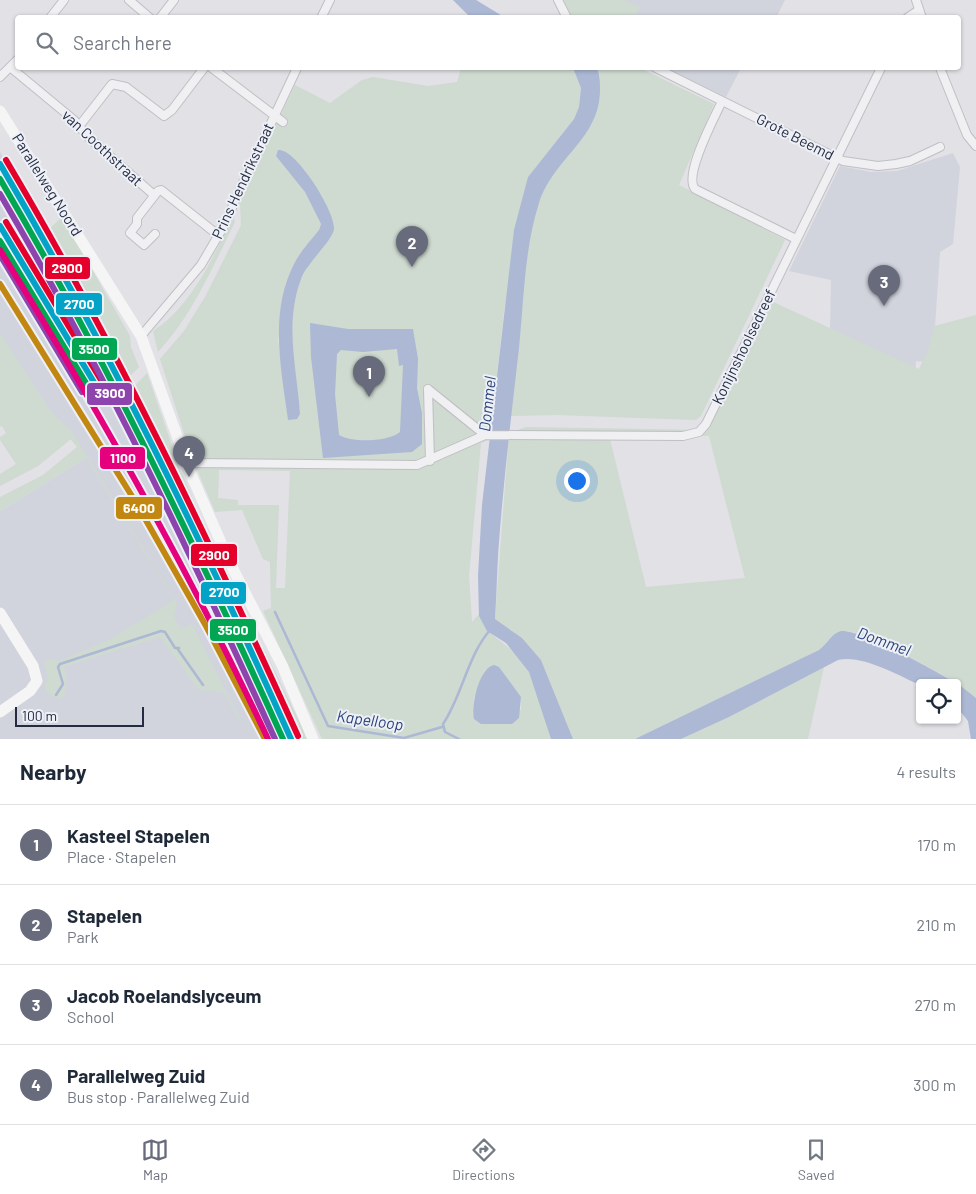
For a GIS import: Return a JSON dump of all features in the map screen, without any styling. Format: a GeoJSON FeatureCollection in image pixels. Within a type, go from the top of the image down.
{"type":"FeatureCollection","features":[{"type":"Feature","properties":{"kind":"street"},"geometry":{"type":"LineString","coordinates":[[52,15],[64,0]]}},
{"type":"Feature","properties":{"kind":"street"},"geometry":{"type":"LineString","coordinates":[[129,0],[146,15]]}},
{"type":"Feature","properties":{"kind":"street"},"geometry":{"type":"LineString","coordinates":[[162,15],[174,0]]}},
{"type":"Feature","properties":{"kind":"street"},"geometry":{"type":"LineString","coordinates":[[322,15],[330,0]]}},
{"type":"Feature","properties":{"kind":"street"},"geometry":{"type":"LineString","coordinates":[[558,0],[566,15]]}},
{"type":"Feature","properties":{"kind":"street"},"geometry":{"type":"LineString","coordinates":[[916,0],[921,14]]}},
{"type":"Feature","properties":{"kind":"street"},"geometry":{"type":"LineString","coordinates":[[0,77],[15,62]]}},
{"type":"Feature","properties":{"kind":"street","name":"van Coothstraat"},"geometry":{"type":"LineString","coordinates":[[10,68],[80,126],[88,137],[154,195],[158,191],[165,192],[218,235]]}},
{"type":"Feature","properties":{"kind":"street"},"geometry":{"type":"LineString","coordinates":[[80,126],[112,84],[126,87],[164,116],[202,70]]}},
{"type":"Feature","properties":{"kind":"street"},"geometry":{"type":"LineString","coordinates":[[215,70],[283,122]]}},
{"type":"Feature","properties":{"kind":"street","name":"Prins Hendrikstraat"},"geometry":{"type":"LineString","coordinates":[[142,336],[196,271],[218,235],[234,206],[240,189],[296,70]]}},
{"type":"Feature","properties":{"kind":"street","name":"Grote Beemd"},"geometry":{"type":"LineString","coordinates":[[660,70],[836,158],[866,165],[896,164],[910,161],[940,147]]}},
{"type":"Feature","properties":{"kind":"street","name":"Konijnshoolsedreef"},"geometry":{"type":"LineString","coordinates":[[485,435],[683,436],[699,432],[706,424],[880,70]]}},
{"type":"Feature","properties":{"kind":"street"},"geometry":{"type":"LineString","coordinates":[[941,70],[967,135],[976,146]]}},
{"type":"Feature","properties":{"kind":"street"},"geometry":{"type":"LineString","coordinates":[[722,101],[700,152],[692,177],[692,186],[796,239]]}},
{"type":"Feature","properties":{"kind":"street","name":"Parallelweg Noord"},"geometry":{"type":"LineString","coordinates":[[0,111],[142,336],[186,463],[230,562],[282,665],[313,739]]}},
{"type":"Feature","properties":{"kind":"street"},"geometry":{"type":"LineString","coordinates":[[154,195],[137,218],[137,224],[130,233],[144,245],[154,234]]}},
{"type":"Feature","properties":{"kind":"street"},"geometry":{"type":"LineString","coordinates":[[186,463],[417,465],[430,461],[485,435],[428,389],[430,461]]}},
{"type":"Feature","properties":{"kind":"street"},"geometry":{"type":"LineString","coordinates":[[0,613],[33,666],[37,681],[30,691],[0,712]]}},
{"type":"Feature","properties":{"kind":"shaded area"},"geometry":{"type":"Polygon","coordinates":[[[564,0],[785,0],[778,15],[571,15],[564,0]]]}},
{"type":"Feature","properties":{"kind":"shaded area"},"geometry":{"type":"Polygon","coordinates":[[[564,0],[624,0],[640,7],[636,15],[571,15],[564,0]]]}},
{"type":"Feature","properties":{"kind":"shaded area"},"geometry":{"type":"Polygon","coordinates":[[[460,70],[574,70],[581,88],[579,107],[574,119],[528,177],[504,311],[490,439],[481,443],[469,576],[472,622],[479,614],[482,622],[493,635],[520,658],[525,665],[537,691],[551,739],[322,739],[263,611],[271,608],[270,562],[263,559],[242,510],[215,512],[191,455],[160,359],[184,331],[205,297],[241,225],[240,202],[295,85],[330,103],[362,80],[373,77],[428,86],[457,82],[460,70]],[[276,154],[305,192],[321,224],[319,230],[304,248],[278,339],[288,419],[300,414],[291,338],[293,307],[300,280],[314,256],[329,211],[304,169],[276,154]],[[219,470],[218,498],[238,500],[238,505],[279,505],[276,588],[285,588],[290,471],[219,470]],[[499,667],[485,670],[474,698],[473,709],[521,710],[521,700],[499,667]]]}},
{"type":"Feature","properties":{"kind":"shaded area"},"geometry":{"type":"Polygon","coordinates":[[[598,70],[644,70],[714,104],[679,185],[785,240],[701,416],[696,420],[556,415],[510,416],[528,243],[532,222],[545,186],[594,119],[598,106],[600,76],[598,70]]]}},
{"type":"Feature","properties":{"kind":"shaded area"},"geometry":{"type":"Polygon","coordinates":[[[671,70],[740,70],[726,97],[671,70]]]}},
{"type":"Feature","properties":{"kind":"shaded area"},"geometry":{"type":"Polygon","coordinates":[[[0,152],[95,317],[124,373],[299,739],[0,739],[0,511],[86,458],[55,419],[0,334],[0,152]]]}},
{"type":"Feature","properties":{"kind":"shaded area"},"geometry":{"type":"Polygon","coordinates":[[[953,153],[960,167],[953,244],[940,252],[933,357],[926,362],[916,361],[912,416],[830,332],[831,280],[789,271],[840,166],[871,172],[897,171],[953,153]]]}},
{"type":"Feature","properties":{"kind":"shaded area"},"geometry":{"type":"Polygon","coordinates":[[[233,216],[235,222],[201,290],[182,322],[158,352],[153,331],[167,321],[179,308],[200,280],[233,216]]]}},
{"type":"Feature","properties":{"kind":"shaded area"},"geometry":{"type":"Polygon","coordinates":[[[62,217],[130,336],[131,347],[139,367],[126,380],[95,317],[47,231],[62,217]]]}},
{"type":"Feature","properties":{"kind":"shaded area"},"geometry":{"type":"Polygon","coordinates":[[[771,301],[919,369],[928,350],[934,326],[976,315],[976,698],[961,687],[961,679],[949,679],[913,659],[856,633],[841,631],[834,635],[819,650],[635,739],[573,739],[541,660],[522,638],[495,619],[509,433],[526,427],[707,430],[771,301]],[[609,435],[646,587],[745,578],[709,436],[609,435]]]}},
{"type":"Feature","properties":{"kind":"shaded area"},"geometry":{"type":"Polygon","coordinates":[[[0,333],[51,412],[73,433],[177,603],[174,616],[181,629],[192,624],[250,739],[223,692],[199,690],[160,637],[64,667],[67,681],[64,697],[56,699],[45,690],[48,677],[44,662],[52,659],[59,661],[109,640],[174,600],[86,458],[0,511],[0,497],[43,475],[77,447],[71,439],[38,466],[0,486],[0,474],[16,464],[0,440],[0,437],[6,433],[2,426],[0,427],[0,333]]]}},
{"type":"Feature","properties":{"kind":"shaded area"},"geometry":{"type":"Polygon","coordinates":[[[147,373],[179,466],[208,535],[308,739],[296,739],[132,395],[131,390],[147,373]]]}},
{"type":"Feature","properties":{"kind":"shaded area"},"geometry":{"type":"Polygon","coordinates":[[[824,667],[808,739],[681,739],[729,717],[824,667]]]}},
{"type":"Feature","properties":{"kind":"water"},"geometry":{"type":"Polygon","coordinates":[[[453,0],[476,0],[501,15],[468,15],[453,0]]]}},
{"type":"Feature","properties":{"kind":"water"},"geometry":{"type":"Polygon","coordinates":[[[574,70],[598,70],[600,90],[598,107],[593,122],[546,187],[539,203],[530,239],[498,552],[495,619],[522,638],[541,660],[573,739],[551,739],[529,672],[506,643],[487,631],[479,616],[478,576],[482,505],[514,230],[528,177],[574,119],[579,107],[581,88],[574,70]]]}},
{"type":"Feature","properties":{"kind":"water"},"geometry":{"type":"Polygon","coordinates":[[[278,150],[285,152],[304,169],[322,196],[333,221],[334,229],[329,239],[304,273],[296,296],[292,330],[300,414],[297,419],[288,420],[280,361],[279,321],[282,302],[286,283],[294,264],[319,230],[321,224],[305,192],[276,156],[278,150]]]}},
{"type":"Feature","properties":{"kind":"water"},"geometry":{"type":"Polygon","coordinates":[[[310,323],[348,329],[413,329],[418,359],[417,388],[422,413],[422,444],[412,452],[323,458],[311,357],[310,323]],[[397,349],[363,352],[341,350],[337,354],[335,394],[339,435],[345,438],[370,440],[387,438],[400,432],[403,365],[399,366],[397,349]]]}},
{"type":"Feature","properties":{"kind":"water"},"geometry":{"type":"Polygon","coordinates":[[[841,631],[851,632],[881,643],[949,679],[916,679],[916,683],[868,663],[847,659],[838,660],[729,717],[681,739],[635,739],[819,650],[835,634],[841,631]]]}},
{"type":"Feature","properties":{"kind":"water"},"geometry":{"type":"Polygon","coordinates":[[[494,665],[499,667],[521,697],[519,718],[512,724],[481,724],[474,719],[473,713],[477,688],[484,673],[494,665]]]}},
{"type":"Feature","properties":{"kind":"water"},"geometry":{"type":"Polygon","coordinates":[[[961,686],[976,698],[976,739],[971,739],[968,721],[961,712],[961,686]]]}},
{"type":"Feature","properties":{"kind":"waterway","name":"Kapelloop"},"geometry":{"type":"LineString","coordinates":[[275,612],[328,726],[404,738],[442,727]]}},
{"type":"Feature","properties":{"kind":"waterway"},"geometry":{"type":"LineString","coordinates":[[459,739],[445,732],[443,724],[450,713],[476,650],[491,629]]}},
{"type":"Feature","properties":{"kind":"waterway","name":"Kapelloop"},"geometry":{"type":"LineString","coordinates":[[56,695],[63,684],[58,667],[60,664],[161,631],[165,632],[175,648],[179,648]]}},
{"type":"Feature","properties":{"kind":"waterway"},"geometry":{"type":"LineString","coordinates":[[177,648],[203,685]]}},
{"type":"Feature","properties":{"kind":"transit line","name":"2900"},"geometry":{"type":"LineString","coordinates":[[6,160],[86,300],[160,444],[196,516],[298,736]]}},
{"type":"Feature","properties":{"kind":"transit line","name":"2700"},"geometry":{"type":"LineString","coordinates":[[0,164],[79,304],[153,447],[224,592],[291,739]]}},
{"type":"Feature","properties":{"kind":"transit line","name":"3500"},"geometry":{"type":"LineString","coordinates":[[0,179],[77,316],[149,455],[283,739]]}},
{"type":"Feature","properties":{"kind":"transit line","name":"3900"},"geometry":{"type":"LineString","coordinates":[[0,194],[75,327],[145,463],[275,739]]}},
{"type":"Feature","properties":{"kind":"transit line","name":"2900"},"geometry":{"type":"LineString","coordinates":[[6,222],[101,380]]}},
{"type":"Feature","properties":{"kind":"transit line","name":"2700"},"geometry":{"type":"LineString","coordinates":[[0,226],[95,384]]}},
{"type":"Feature","properties":{"kind":"transit line","name":"3500"},"geometry":{"type":"LineString","coordinates":[[0,241],[89,388]]}},
{"type":"Feature","properties":{"kind":"transit line","name":"1100"},"geometry":{"type":"LineString","coordinates":[[0,250],[72,370],[141,491],[207,614],[268,739]]}},
{"type":"Feature","properties":{"kind":"transit line","name":"3900"},"geometry":{"type":"LineString","coordinates":[[0,255],[82,392]]}},
{"type":"Feature","properties":{"kind":"transit line","name":"6400"},"geometry":{"type":"LineString","coordinates":[[0,284],[135,501],[206,626],[265,739]]}},
{"type":"Feature","properties":{"kind":"place","name":"Stapelen"},"geometry":{"type":"Point","coordinates":[412,267]}},
{"type":"Feature","properties":{"kind":"place","name":"Jacob Roelandslyceum"},"geometry":{"type":"Point","coordinates":[884,306]}},
{"type":"Feature","properties":{"kind":"place","name":"Kasteel Stapelen"},"geometry":{"type":"Point","coordinates":[369,397]}},
{"type":"Feature","properties":{"kind":"place","name":"Parallelweg Zuid"},"geometry":{"type":"Point","coordinates":[189,477]}},
{"type":"Feature","properties":{"kind":"water label","name":"Dommel"},"geometry":{"type":"Point","coordinates":[487,404]}},
{"type":"Feature","properties":{"kind":"water label","name":"Dommel"},"geometry":{"type":"Point","coordinates":[884,641]}}]}
